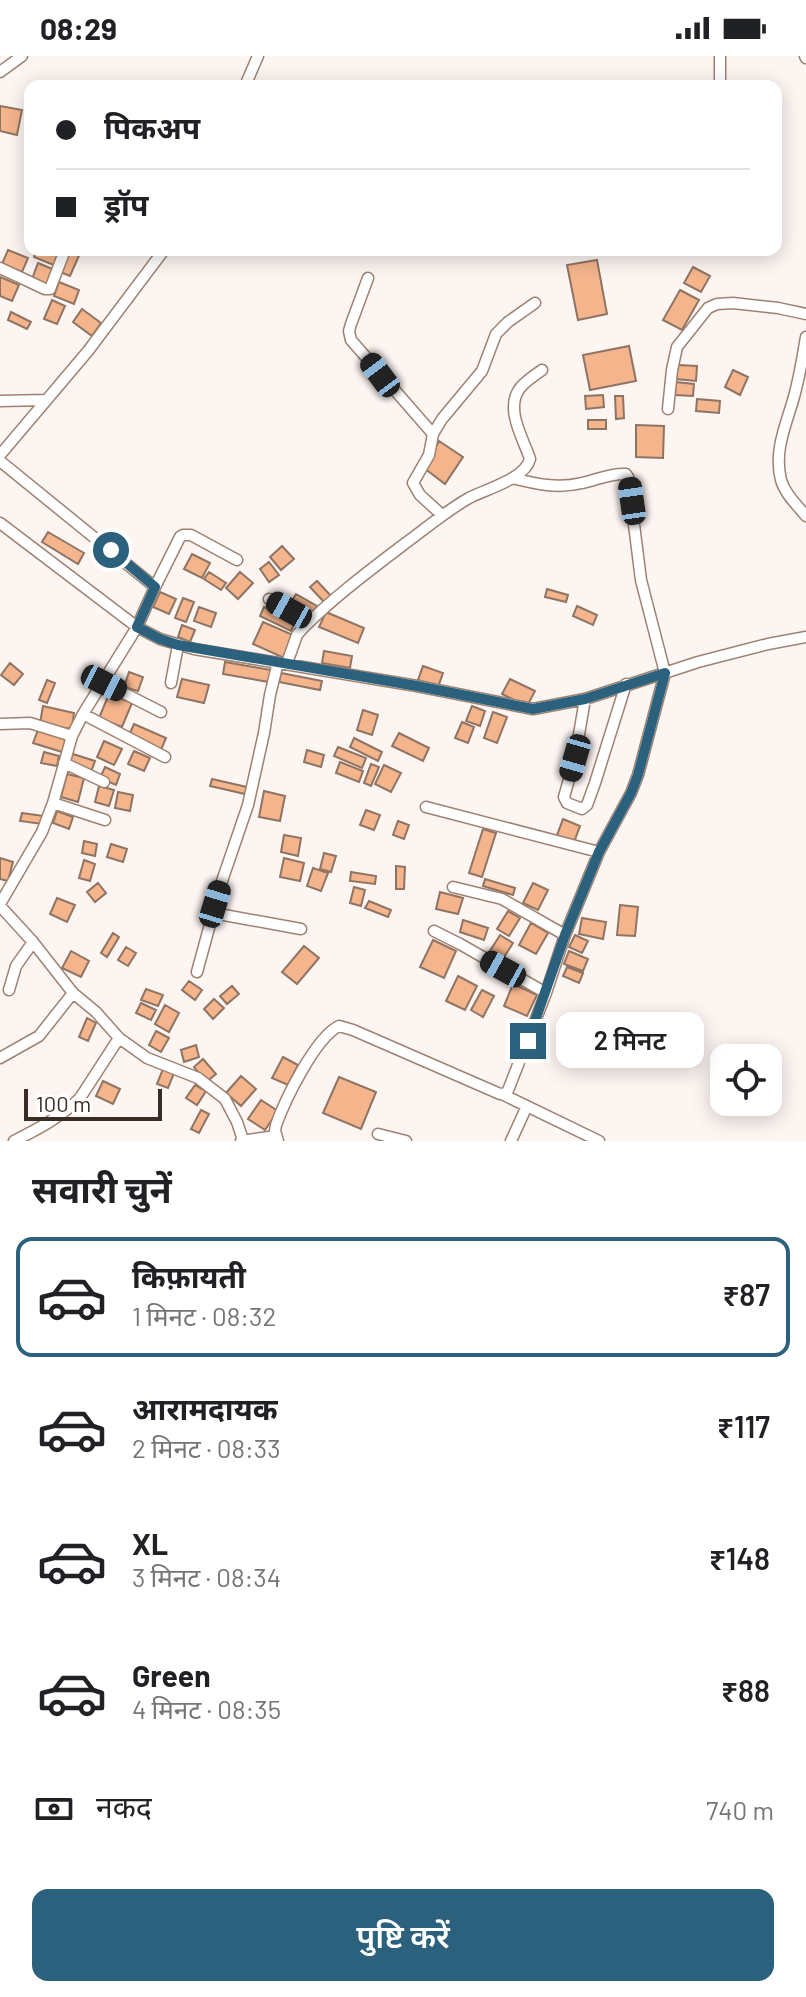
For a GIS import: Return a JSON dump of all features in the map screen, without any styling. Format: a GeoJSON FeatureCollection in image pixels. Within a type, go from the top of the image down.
{"type":"FeatureCollection","features":[{"type":"Feature","properties":{"kind":"street"},"geometry":{"type":"LineString","coordinates":[[0,72],[22,56]]}},
{"type":"Feature","properties":{"kind":"street"},"geometry":{"type":"LineString","coordinates":[[248,80],[258,56]]}},
{"type":"Feature","properties":{"kind":"street"},"geometry":{"type":"LineString","coordinates":[[720,56],[720,80]]}},
{"type":"Feature","properties":{"kind":"street"},"geometry":{"type":"LineString","coordinates":[[0,268],[50,289],[63,256]]}},
{"type":"Feature","properties":{"kind":"street"},"geometry":{"type":"LineString","coordinates":[[155,587],[0,458],[88,351],[156,256]]}},
{"type":"Feature","properties":{"kind":"street"},"geometry":{"type":"LineString","coordinates":[[368,278],[349,331],[351,340],[433,434]]}},
{"type":"Feature","properties":{"kind":"street"},"geometry":{"type":"LineString","coordinates":[[442,515],[420,495],[413,483],[429,455],[433,434],[482,371],[492,341],[501,328],[535,303]]}},
{"type":"Feature","properties":{"kind":"street"},"geometry":{"type":"LineString","coordinates":[[668,409],[677,347],[708,308],[733,303],[806,314]]}},
{"type":"Feature","properties":{"kind":"street"},"geometry":{"type":"LineString","coordinates":[[806,337],[779,453],[782,482],[806,516]]}},
{"type":"Feature","properties":{"kind":"street"},"geometry":{"type":"LineString","coordinates":[[197,972],[229,858],[248,805],[270,695],[297,635],[354,582],[442,515],[527,468],[530,459],[517,428],[515,396],[542,370]]}},
{"type":"Feature","properties":{"kind":"street"},"geometry":{"type":"LineString","coordinates":[[0,401],[46,400]]}},
{"type":"Feature","properties":{"kind":"street"},"geometry":{"type":"LineString","coordinates":[[504,1095],[509,1089],[599,852],[638,775],[665,673],[641,580],[626,474],[559,486],[512,478]]}},
{"type":"Feature","properties":{"kind":"street"},"geometry":{"type":"LineString","coordinates":[[0,523],[137,627],[160,639],[178,645],[444,691],[521,708],[543,709],[585,699],[728,654],[806,637]]}},
{"type":"Feature","properties":{"kind":"street"},"geometry":{"type":"LineString","coordinates":[[237,560],[198,538],[183,535],[137,627],[72,736],[53,803],[39,838],[5,885],[0,905],[73,993],[96,1012],[119,1038],[138,1053],[198,1078],[219,1094],[230,1108],[242,1140],[277,1139],[276,1125],[292,1088],[324,1039],[339,1026],[504,1095],[599,1141]]}},
{"type":"Feature","properties":{"kind":"street"},"geometry":{"type":"LineString","coordinates":[[269,599],[310,621]]}},
{"type":"Feature","properties":{"kind":"street"},"geometry":{"type":"LineString","coordinates":[[171,683],[178,645]]}},
{"type":"Feature","properties":{"kind":"street"},"geometry":{"type":"LineString","coordinates":[[104,683],[161,712]]}},
{"type":"Feature","properties":{"kind":"street"},"geometry":{"type":"LineString","coordinates":[[585,699],[575,758],[564,797],[567,803],[582,809],[587,805],[595,783],[626,684]]}},
{"type":"Feature","properties":{"kind":"street"},"geometry":{"type":"LineString","coordinates":[[83,714],[165,757]]}},
{"type":"Feature","properties":{"kind":"street"},"geometry":{"type":"LineString","coordinates":[[0,724],[30,723],[72,736]]}},
{"type":"Feature","properties":{"kind":"street"},"geometry":{"type":"LineString","coordinates":[[64,763],[104,782]]}},
{"type":"Feature","properties":{"kind":"street"},"geometry":{"type":"LineString","coordinates":[[53,803],[105,820]]}},
{"type":"Feature","properties":{"kind":"street"},"geometry":{"type":"LineString","coordinates":[[426,807],[599,852]]}},
{"type":"Feature","properties":{"kind":"street"},"geometry":{"type":"LineString","coordinates":[[453,887],[502,899],[565,935]]}},
{"type":"Feature","properties":{"kind":"street"},"geometry":{"type":"LineString","coordinates":[[213,913],[301,929]]}},
{"type":"Feature","properties":{"kind":"street"},"geometry":{"type":"LineString","coordinates":[[434,931],[546,993]]}},
{"type":"Feature","properties":{"kind":"street"},"geometry":{"type":"LineString","coordinates":[[9,990],[16,966],[33,942]]}},
{"type":"Feature","properties":{"kind":"street"},"geometry":{"type":"LineString","coordinates":[[0,1058],[39,1036],[73,993]]}},
{"type":"Feature","properties":{"kind":"street"},"geometry":{"type":"LineString","coordinates":[[14,1141],[52,1121],[80,1098],[119,1038]]}},
{"type":"Feature","properties":{"kind":"street"},"geometry":{"type":"LineString","coordinates":[[511,1141],[527,1106]]}},
{"type":"Feature","properties":{"kind":"street"},"geometry":{"type":"LineString","coordinates":[[378,1134],[406,1141]]}},
{"type":"Feature","properties":{"kind":"building"},"geometry":{"type":"Polygon","coordinates":[[[0,106],[22,110],[17,135],[0,131],[0,106]]]}},
{"type":"Feature","properties":{"kind":"building"},"geometry":{"type":"Polygon","coordinates":[[[8,250],[28,258],[22,272],[2,264],[8,250]]]}},
{"type":"Feature","properties":{"kind":"building"},"geometry":{"type":"Polygon","coordinates":[[[34,256],[60,256],[56,266],[34,256]]]}},
{"type":"Feature","properties":{"kind":"building"},"geometry":{"type":"Polygon","coordinates":[[[67,256],[79,256],[70,276],[60,272],[67,256]]]}},
{"type":"Feature","properties":{"kind":"building"},"geometry":{"type":"Polygon","coordinates":[[[597,260],[607,314],[578,320],[567,265],[597,260]]]}},
{"type":"Feature","properties":{"kind":"building"},"geometry":{"type":"Polygon","coordinates":[[[38,263],[55,270],[49,286],[32,279],[38,263]]]}},
{"type":"Feature","properties":{"kind":"building"},"geometry":{"type":"Polygon","coordinates":[[[693,267],[710,276],[701,292],[684,283],[693,267]]]}},
{"type":"Feature","properties":{"kind":"building"},"geometry":{"type":"Polygon","coordinates":[[[0,277],[19,285],[12,301],[0,296],[0,277]]]}},
{"type":"Feature","properties":{"kind":"building"},"geometry":{"type":"Polygon","coordinates":[[[59,282],[79,290],[74,304],[54,296],[59,282]]]}},
{"type":"Feature","properties":{"kind":"building"},"geometry":{"type":"Polygon","coordinates":[[[680,290],[699,300],[682,330],[663,320],[680,290]]]}},
{"type":"Feature","properties":{"kind":"building"},"geometry":{"type":"Polygon","coordinates":[[[52,300],[65,306],[57,324],[44,319],[52,300]]]}},
{"type":"Feature","properties":{"kind":"building"},"geometry":{"type":"Polygon","coordinates":[[[82,309],[101,323],[92,336],[73,322],[82,309]]]}},
{"type":"Feature","properties":{"kind":"building"},"geometry":{"type":"Polygon","coordinates":[[[11,312],[31,322],[27,329],[8,320],[11,312]]]}},
{"type":"Feature","properties":{"kind":"building"},"geometry":{"type":"Polygon","coordinates":[[[629,346],[636,381],[590,390],[583,355],[629,346]]]}},
{"type":"Feature","properties":{"kind":"building"},"geometry":{"type":"Polygon","coordinates":[[[678,365],[697,366],[696,381],[676,379],[678,365]]]}},
{"type":"Feature","properties":{"kind":"building"},"geometry":{"type":"Polygon","coordinates":[[[733,370],[748,377],[740,395],[725,387],[733,370]]]}},
{"type":"Feature","properties":{"kind":"building"},"geometry":{"type":"Polygon","coordinates":[[[676,382],[694,384],[693,396],[675,395],[676,382]]]}},
{"type":"Feature","properties":{"kind":"building"},"geometry":{"type":"Polygon","coordinates":[[[603,395],[604,407],[586,409],[585,396],[603,395]]]}},
{"type":"Feature","properties":{"kind":"building"},"geometry":{"type":"Polygon","coordinates":[[[615,396],[623,396],[624,418],[616,419],[615,396]]]}},
{"type":"Feature","properties":{"kind":"building"},"geometry":{"type":"Polygon","coordinates":[[[697,399],[720,401],[719,413],[696,411],[697,399]]]}},
{"type":"Feature","properties":{"kind":"building"},"geometry":{"type":"Polygon","coordinates":[[[588,420],[606,420],[606,429],[588,429],[588,420]]]}},
{"type":"Feature","properties":{"kind":"building"},"geometry":{"type":"Polygon","coordinates":[[[636,425],[664,426],[663,458],[636,457],[636,425]]]}},
{"type":"Feature","properties":{"kind":"building"},"geometry":{"type":"Polygon","coordinates":[[[439,441],[463,457],[445,484],[424,468],[439,441]]]}},
{"type":"Feature","properties":{"kind":"building"},"geometry":{"type":"Polygon","coordinates":[[[48,532],[84,553],[78,564],[42,542],[48,532]]]}},
{"type":"Feature","properties":{"kind":"building"},"geometry":{"type":"Polygon","coordinates":[[[282,546],[294,559],[281,570],[270,557],[282,546]]]}},
{"type":"Feature","properties":{"kind":"building"},"geometry":{"type":"Polygon","coordinates":[[[192,554],[210,563],[202,578],[184,569],[192,554]]]}},
{"type":"Feature","properties":{"kind":"building"},"geometry":{"type":"Polygon","coordinates":[[[269,562],[279,575],[269,582],[260,569],[269,562]]]}},
{"type":"Feature","properties":{"kind":"building"},"geometry":{"type":"Polygon","coordinates":[[[209,572],[226,583],[221,590],[204,579],[209,572]]]}},
{"type":"Feature","properties":{"kind":"building"},"geometry":{"type":"Polygon","coordinates":[[[240,572],[253,583],[238,599],[226,588],[240,572]]]}},
{"type":"Feature","properties":{"kind":"building"},"geometry":{"type":"Polygon","coordinates":[[[317,581],[332,597],[325,603],[310,587],[317,581]]]}},
{"type":"Feature","properties":{"kind":"building"},"geometry":{"type":"Polygon","coordinates":[[[547,589],[568,595],[566,602],[545,597],[547,589]]]}},
{"type":"Feature","properties":{"kind":"building"},"geometry":{"type":"Polygon","coordinates":[[[160,592],[176,599],[169,614],[153,607],[160,592]]]}},
{"type":"Feature","properties":{"kind":"building"},"geometry":{"type":"Polygon","coordinates":[[[296,594],[317,606],[311,616],[290,604],[296,594]]]}},
{"type":"Feature","properties":{"kind":"building"},"geometry":{"type":"Polygon","coordinates":[[[183,598],[194,602],[186,622],[175,618],[183,598]]]}},
{"type":"Feature","properties":{"kind":"building"},"geometry":{"type":"Polygon","coordinates":[[[577,606],[597,615],[593,625],[573,616],[577,606]]]}},
{"type":"Feature","properties":{"kind":"building"},"geometry":{"type":"Polygon","coordinates":[[[199,607],[216,613],[211,627],[194,621],[199,607]]]}},
{"type":"Feature","properties":{"kind":"building"},"geometry":{"type":"Polygon","coordinates":[[[264,607],[295,622],[291,631],[260,616],[264,607]]]}},
{"type":"Feature","properties":{"kind":"building"},"geometry":{"type":"Polygon","coordinates":[[[326,612],[364,628],[358,643],[319,627],[326,612]]]}},
{"type":"Feature","properties":{"kind":"building"},"geometry":{"type":"Polygon","coordinates":[[[263,622],[293,635],[284,658],[253,644],[263,622]]]}},
{"type":"Feature","properties":{"kind":"building"},"geometry":{"type":"Polygon","coordinates":[[[182,625],[195,630],[190,642],[178,637],[182,625]]]}},
{"type":"Feature","properties":{"kind":"building"},"geometry":{"type":"Polygon","coordinates":[[[324,651],[352,656],[350,668],[322,663],[324,651]]]}},
{"type":"Feature","properties":{"kind":"building"},"geometry":{"type":"Polygon","coordinates":[[[225,662],[271,670],[269,682],[223,674],[225,662]]]}},
{"type":"Feature","properties":{"kind":"building"},"geometry":{"type":"Polygon","coordinates":[[[10,663],[23,674],[14,685],[1,675],[10,663]]]}},
{"type":"Feature","properties":{"kind":"building"},"geometry":{"type":"Polygon","coordinates":[[[423,666],[443,673],[438,687],[418,680],[423,666]]]}},
{"type":"Feature","properties":{"kind":"building"},"geometry":{"type":"Polygon","coordinates":[[[129,672],[143,677],[138,691],[124,687],[129,672]]]}},
{"type":"Feature","properties":{"kind":"building"},"geometry":{"type":"Polygon","coordinates":[[[281,673],[322,681],[320,690],[279,682],[281,673]]]}},
{"type":"Feature","properties":{"kind":"building"},"geometry":{"type":"Polygon","coordinates":[[[182,679],[209,685],[204,703],[177,697],[182,679]]]}},
{"type":"Feature","properties":{"kind":"building"},"geometry":{"type":"Polygon","coordinates":[[[510,679],[535,691],[527,706],[502,694],[510,679]]]}},
{"type":"Feature","properties":{"kind":"building"},"geometry":{"type":"Polygon","coordinates":[[[47,680],[55,683],[47,703],[39,700],[47,680]]]}},
{"type":"Feature","properties":{"kind":"building"},"geometry":{"type":"Polygon","coordinates":[[[109,694],[132,703],[122,727],[99,718],[109,694]]]}},
{"type":"Feature","properties":{"kind":"building"},"geometry":{"type":"Polygon","coordinates":[[[43,706],[74,713],[72,728],[51,729],[40,723],[43,706]]]}},
{"type":"Feature","properties":{"kind":"building"},"geometry":{"type":"Polygon","coordinates":[[[472,706],[485,711],[480,726],[466,721],[472,706]]]}},
{"type":"Feature","properties":{"kind":"building"},"geometry":{"type":"Polygon","coordinates":[[[363,710],[378,715],[372,735],[357,730],[363,710]]]}},
{"type":"Feature","properties":{"kind":"building"},"geometry":{"type":"Polygon","coordinates":[[[493,712],[507,717],[497,743],[484,738],[493,712]]]}},
{"type":"Feature","properties":{"kind":"building"},"geometry":{"type":"Polygon","coordinates":[[[462,722],[474,727],[468,743],[455,738],[462,722]]]}},
{"type":"Feature","properties":{"kind":"building"},"geometry":{"type":"Polygon","coordinates":[[[134,724],[166,738],[161,750],[129,735],[134,724]]]}},
{"type":"Feature","properties":{"kind":"building"},"geometry":{"type":"Polygon","coordinates":[[[38,730],[66,739],[62,752],[33,743],[38,730]]]}},
{"type":"Feature","properties":{"kind":"building"},"geometry":{"type":"Polygon","coordinates":[[[399,733],[429,748],[423,761],[392,746],[399,733]]]}},
{"type":"Feature","properties":{"kind":"building"},"geometry":{"type":"Polygon","coordinates":[[[354,738],[382,752],[378,761],[350,747],[354,738]]]}},
{"type":"Feature","properties":{"kind":"building"},"geometry":{"type":"Polygon","coordinates":[[[104,741],[122,749],[114,765],[97,757],[104,741]]]}},
{"type":"Feature","properties":{"kind":"building"},"geometry":{"type":"Polygon","coordinates":[[[338,747],[366,758],[362,768],[334,756],[338,747]]]}},
{"type":"Feature","properties":{"kind":"building"},"geometry":{"type":"Polygon","coordinates":[[[307,750],[324,755],[321,767],[304,762],[307,750]]]}},
{"type":"Feature","properties":{"kind":"building"},"geometry":{"type":"Polygon","coordinates":[[[134,751],[150,758],[144,771],[128,764],[134,751]]]}},
{"type":"Feature","properties":{"kind":"building"},"geometry":{"type":"Polygon","coordinates":[[[44,752],[59,756],[57,766],[41,763],[44,752]]]}},
{"type":"Feature","properties":{"kind":"building"},"geometry":{"type":"Polygon","coordinates":[[[73,754],[95,761],[91,772],[69,764],[73,754]]]}},
{"type":"Feature","properties":{"kind":"building"},"geometry":{"type":"Polygon","coordinates":[[[340,762],[363,771],[359,782],[336,773],[340,762]]]}},
{"type":"Feature","properties":{"kind":"building"},"geometry":{"type":"Polygon","coordinates":[[[371,764],[379,767],[371,786],[364,783],[371,764]]]}},
{"type":"Feature","properties":{"kind":"building"},"geometry":{"type":"Polygon","coordinates":[[[384,765],[401,773],[391,792],[375,784],[384,765]]]}},
{"type":"Feature","properties":{"kind":"building"},"geometry":{"type":"Polygon","coordinates":[[[105,767],[120,774],[116,785],[100,778],[105,767]]]}},
{"type":"Feature","properties":{"kind":"building"},"geometry":{"type":"Polygon","coordinates":[[[67,774],[84,778],[78,802],[61,797],[67,774]]]}},
{"type":"Feature","properties":{"kind":"building"},"geometry":{"type":"Polygon","coordinates":[[[212,779],[247,787],[245,794],[210,786],[212,779]]]}},
{"type":"Feature","properties":{"kind":"building"},"geometry":{"type":"Polygon","coordinates":[[[99,786],[114,790],[109,806],[95,802],[99,786]]]}},
{"type":"Feature","properties":{"kind":"building"},"geometry":{"type":"Polygon","coordinates":[[[264,791],[285,796],[280,821],[259,817],[264,791]]]}},
{"type":"Feature","properties":{"kind":"building"},"geometry":{"type":"Polygon","coordinates":[[[118,792],[133,795],[130,811],[115,808],[118,792]]]}},
{"type":"Feature","properties":{"kind":"building"},"geometry":{"type":"Polygon","coordinates":[[[366,810],[380,815],[374,830],[360,825],[366,810]]]}},
{"type":"Feature","properties":{"kind":"building"},"geometry":{"type":"Polygon","coordinates":[[[57,811],[73,817],[69,829],[53,823],[57,811]]]}},
{"type":"Feature","properties":{"kind":"building"},"geometry":{"type":"Polygon","coordinates":[[[22,813],[44,816],[42,824],[20,821],[22,813]]]}},
{"type":"Feature","properties":{"kind":"building"},"geometry":{"type":"Polygon","coordinates":[[[563,819],[580,826],[573,845],[556,838],[563,819]]]}},
{"type":"Feature","properties":{"kind":"building"},"geometry":{"type":"Polygon","coordinates":[[[398,821],[409,825],[404,839],[393,835],[398,821]]]}},
{"type":"Feature","properties":{"kind":"building"},"geometry":{"type":"Polygon","coordinates":[[[483,829],[496,833],[482,877],[469,873],[483,829]]]}},
{"type":"Feature","properties":{"kind":"building"},"geometry":{"type":"Polygon","coordinates":[[[284,835],[301,838],[298,856],[281,852],[284,835]]]}},
{"type":"Feature","properties":{"kind":"building"},"geometry":{"type":"Polygon","coordinates":[[[84,841],[97,844],[95,856],[82,853],[84,841]]]}},
{"type":"Feature","properties":{"kind":"building"},"geometry":{"type":"Polygon","coordinates":[[[111,844],[127,849],[123,862],[107,857],[111,844]]]}},
{"type":"Feature","properties":{"kind":"building"},"geometry":{"type":"Polygon","coordinates":[[[324,853],[336,856],[331,872],[320,869],[324,853]]]}},
{"type":"Feature","properties":{"kind":"building"},"geometry":{"type":"Polygon","coordinates":[[[0,858],[13,862],[8,881],[0,879],[0,858]]]}},
{"type":"Feature","properties":{"kind":"building"},"geometry":{"type":"Polygon","coordinates":[[[284,858],[304,863],[300,881],[280,877],[284,858]]]}},
{"type":"Feature","properties":{"kind":"building"},"geometry":{"type":"Polygon","coordinates":[[[84,860],[95,864],[90,881],[79,878],[84,860]]]}},
{"type":"Feature","properties":{"kind":"building"},"geometry":{"type":"Polygon","coordinates":[[[396,866],[405,867],[404,889],[396,889],[396,866]]]}},
{"type":"Feature","properties":{"kind":"building"},"geometry":{"type":"Polygon","coordinates":[[[313,868],[328,873],[321,891],[307,886],[313,868]]]}},
{"type":"Feature","properties":{"kind":"building"},"geometry":{"type":"Polygon","coordinates":[[[351,872],[376,876],[375,884],[350,881],[351,872]]]}},
{"type":"Feature","properties":{"kind":"building"},"geometry":{"type":"Polygon","coordinates":[[[485,879],[515,888],[513,895],[483,886],[485,879]]]}},
{"type":"Feature","properties":{"kind":"building"},"geometry":{"type":"Polygon","coordinates":[[[98,883],[106,893],[95,902],[87,892],[98,883]]]}},
{"type":"Feature","properties":{"kind":"building"},"geometry":{"type":"Polygon","coordinates":[[[533,883],[548,890],[538,910],[523,903],[533,883]]]}},
{"type":"Feature","properties":{"kind":"building"},"geometry":{"type":"Polygon","coordinates":[[[354,887],[365,890],[361,906],[350,903],[354,887]]]}},
{"type":"Feature","properties":{"kind":"building"},"geometry":{"type":"Polygon","coordinates":[[[440,892],[463,898],[458,914],[436,909],[440,892]]]}},
{"type":"Feature","properties":{"kind":"building"},"geometry":{"type":"Polygon","coordinates":[[[57,898],[75,905],[67,922],[50,914],[57,898]]]}},
{"type":"Feature","properties":{"kind":"building"},"geometry":{"type":"Polygon","coordinates":[[[369,901],[391,910],[388,917],[365,908],[369,901]]]}},
{"type":"Feature","properties":{"kind":"building"},"geometry":{"type":"Polygon","coordinates":[[[620,905],[638,907],[635,936],[617,935],[620,905]]]}},
{"type":"Feature","properties":{"kind":"building"},"geometry":{"type":"Polygon","coordinates":[[[508,911],[520,918],[509,936],[497,929],[508,911]]]}},
{"type":"Feature","properties":{"kind":"building"},"geometry":{"type":"Polygon","coordinates":[[[582,918],[606,922],[603,939],[579,934],[582,918]]]}},
{"type":"Feature","properties":{"kind":"building"},"geometry":{"type":"Polygon","coordinates":[[[463,920],[488,928],[484,940],[460,932],[463,920]]]}},
{"type":"Feature","properties":{"kind":"building"},"geometry":{"type":"Polygon","coordinates":[[[531,923],[548,933],[536,954],[519,945],[531,923]]]}},
{"type":"Feature","properties":{"kind":"building"},"geometry":{"type":"Polygon","coordinates":[[[113,933],[119,937],[107,957],[101,953],[113,933]]]}},
{"type":"Feature","properties":{"kind":"building"},"geometry":{"type":"Polygon","coordinates":[[[500,935],[513,943],[501,962],[488,954],[500,935]]]}},
{"type":"Feature","properties":{"kind":"building"},"geometry":{"type":"Polygon","coordinates":[[[575,935],[588,941],[582,953],[569,947],[575,935]]]}},
{"type":"Feature","properties":{"kind":"building"},"geometry":{"type":"Polygon","coordinates":[[[433,940],[456,951],[444,978],[420,967],[433,940]]]}},
{"type":"Feature","properties":{"kind":"building"},"geometry":{"type":"Polygon","coordinates":[[[304,946],[319,958],[297,984],[282,972],[304,946]]]}},
{"type":"Feature","properties":{"kind":"building"},"geometry":{"type":"Polygon","coordinates":[[[126,947],[136,953],[128,966],[118,960],[126,947]]]}},
{"type":"Feature","properties":{"kind":"building"},"geometry":{"type":"Polygon","coordinates":[[[71,951],[89,961],[81,977],[62,968],[71,951]]]}},
{"type":"Feature","properties":{"kind":"building"},"geometry":{"type":"Polygon","coordinates":[[[569,951],[588,959],[583,971],[564,964],[569,951]]]}},
{"type":"Feature","properties":{"kind":"building"},"geometry":{"type":"Polygon","coordinates":[[[567,967],[583,973],[579,983],[563,976],[567,967]]]}},
{"type":"Feature","properties":{"kind":"building"},"geometry":{"type":"Polygon","coordinates":[[[458,976],[477,986],[465,1010],[446,1001],[458,976]]]}},
{"type":"Feature","properties":{"kind":"building"},"geometry":{"type":"Polygon","coordinates":[[[189,981],[202,990],[195,1000],[182,990],[189,981]]]}},
{"type":"Feature","properties":{"kind":"building"},"geometry":{"type":"Polygon","coordinates":[[[513,984],[537,995],[527,1016],[504,1006],[513,984]]]}},
{"type":"Feature","properties":{"kind":"building"},"geometry":{"type":"Polygon","coordinates":[[[232,986],[239,994],[227,1004],[220,996],[232,986]]]}},
{"type":"Feature","properties":{"kind":"building"},"geometry":{"type":"Polygon","coordinates":[[[146,989],[163,995],[158,1006],[141,1000],[146,989]]]}},
{"type":"Feature","properties":{"kind":"building"},"geometry":{"type":"Polygon","coordinates":[[[482,990],[494,996],[483,1017],[471,1010],[482,990]]]}},
{"type":"Feature","properties":{"kind":"building"},"geometry":{"type":"Polygon","coordinates":[[[214,999],[224,1008],[213,1019],[204,1009],[214,999]]]}},
{"type":"Feature","properties":{"kind":"building"},"geometry":{"type":"Polygon","coordinates":[[[141,1003],[156,1010],[151,1020],[136,1013],[141,1003]]]}},
{"type":"Feature","properties":{"kind":"building"},"geometry":{"type":"Polygon","coordinates":[[[165,1005],[179,1013],[169,1032],[155,1024],[165,1005]]]}},
{"type":"Feature","properties":{"kind":"building"},"geometry":{"type":"Polygon","coordinates":[[[87,1018],[96,1023],[88,1041],[79,1037],[87,1018]]]}},
{"type":"Feature","properties":{"kind":"building"},"geometry":{"type":"Polygon","coordinates":[[[156,1031],[169,1038],[161,1052],[149,1045],[156,1031]]]}},
{"type":"Feature","properties":{"kind":"building"},"geometry":{"type":"Polygon","coordinates":[[[196,1045],[199,1057],[184,1062],[181,1050],[196,1045]]]}},
{"type":"Feature","properties":{"kind":"building"},"geometry":{"type":"Polygon","coordinates":[[[283,1057],[298,1065],[288,1085],[272,1078],[283,1057]]]}},
{"type":"Feature","properties":{"kind":"building"},"geometry":{"type":"Polygon","coordinates":[[[203,1059],[216,1074],[206,1082],[194,1067],[203,1059]]]}},
{"type":"Feature","properties":{"kind":"building"},"geometry":{"type":"Polygon","coordinates":[[[163,1069],[174,1073],[168,1088],[157,1084],[163,1069]]]}},
{"type":"Feature","properties":{"kind":"building"},"geometry":{"type":"Polygon","coordinates":[[[241,1076],[256,1089],[241,1106],[226,1093],[241,1076]]]}},
{"type":"Feature","properties":{"kind":"building"},"geometry":{"type":"Polygon","coordinates":[[[339,1077],[376,1092],[361,1129],[323,1113],[339,1077]]]}},
{"type":"Feature","properties":{"kind":"building"},"geometry":{"type":"Polygon","coordinates":[[[103,1081],[120,1089],[113,1104],[96,1096],[103,1081]]]}},
{"type":"Feature","properties":{"kind":"building"},"geometry":{"type":"Polygon","coordinates":[[[195,1085],[206,1091],[197,1105],[186,1098],[195,1085]]]}},
{"type":"Feature","properties":{"kind":"building"},"geometry":{"type":"Polygon","coordinates":[[[261,1100],[278,1111],[265,1130],[248,1119],[261,1100]]]}},
{"type":"Feature","properties":{"kind":"building"},"geometry":{"type":"Polygon","coordinates":[[[201,1110],[209,1114],[199,1133],[191,1129],[201,1110]]]}},
{"type":"Feature","properties":{"kind":"route"},"geometry":{"type":"LineString","coordinates":[[111,550],[155,587],[137,627],[160,639],[194,649],[417,686],[533,709],[585,699],[665,673],[638,775],[599,852],[565,935],[528,1041]]}}]}
